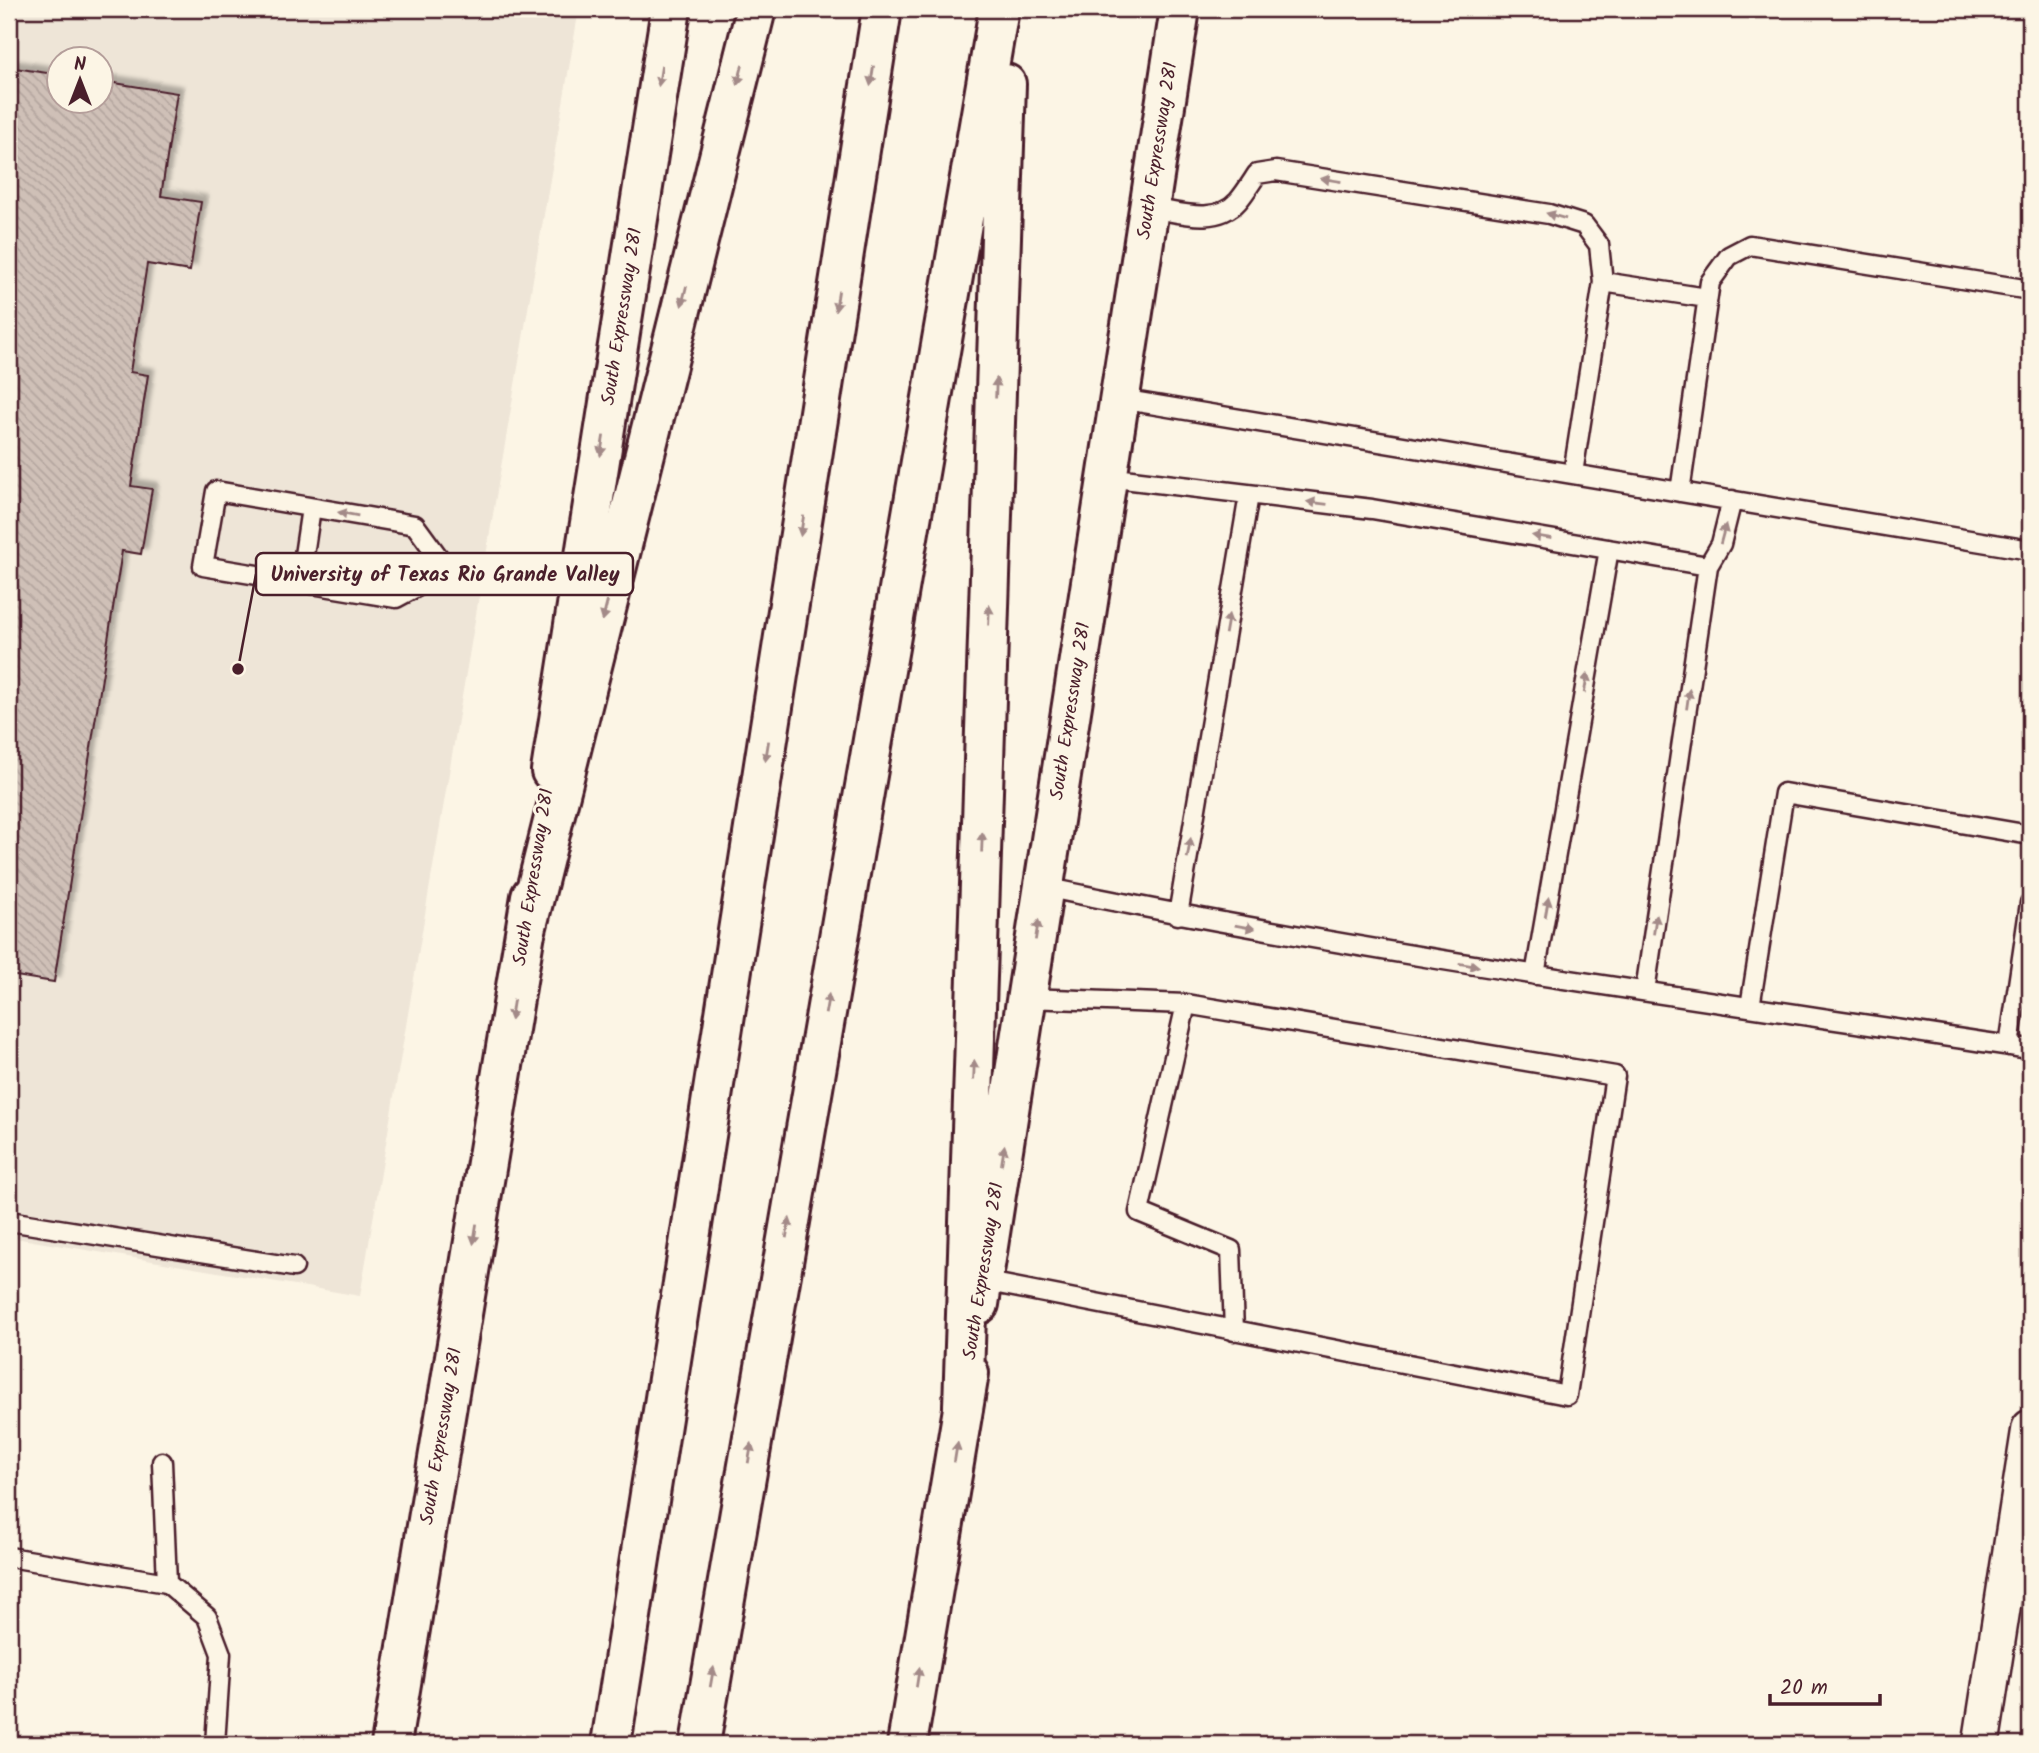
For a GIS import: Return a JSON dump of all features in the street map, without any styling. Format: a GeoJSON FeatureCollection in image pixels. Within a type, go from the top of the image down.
{"type":"FeatureCollection","features":[{"type":"Feature","properties":{"kind":"main road","name":"South Expressway 281"},"geometry":{"type":"LineString","coordinates":[[391,1744],[526,930],[671,9]]}},
{"type":"Feature","properties":{"kind":"main road"},"geometry":{"type":"LineString","coordinates":[[526,930],[756,9]]}},
{"type":"Feature","properties":{"kind":"main road"},"geometry":{"type":"LineString","coordinates":[[611,1744],[882,9]]}},
{"type":"Feature","properties":{"kind":"main road"},"geometry":{"type":"LineString","coordinates":[[701,1744],[999,9]]}},
{"type":"Feature","properties":{"kind":"main road"},"geometry":{"type":"LineString","coordinates":[[963,1407],[1009,9]]}},
{"type":"Feature","properties":{"kind":"main road","name":"South Expressway 281"},"geometry":{"type":"LineString","coordinates":[[907,1744],[983,1281],[1181,9]]}},
{"type":"Feature","properties":{"kind":"street"},"geometry":{"type":"LineString","coordinates":[[1981,1744],[2030,1428]]}},
{"type":"Feature","properties":{"kind":"lane"},"geometry":{"type":"LineString","coordinates":[[1150,208],[1197,215],[1219,215],[1237,203],[1257,174],[1276,171],[1549,214],[1584,225],[1599,245],[1603,282],[1573,473]]}},
{"type":"Feature","properties":{"kind":"lane"},"geometry":{"type":"LineString","coordinates":[[1680,492],[1710,282],[1729,256],[1750,245],[2030,290]]}},
{"type":"Feature","properties":{"kind":"lane"},"geometry":{"type":"LineString","coordinates":[[1603,282],[1707,298]]}},
{"type":"Feature","properties":{"kind":"lane"},"geometry":{"type":"LineString","coordinates":[[1119,399],[1680,492],[2030,546]]}},
{"type":"Feature","properties":{"kind":"lane"},"geometry":{"type":"LineString","coordinates":[[1107,477],[1372,509],[1708,566]]}},
{"type":"Feature","properties":{"kind":"lane"},"geometry":{"type":"LineString","coordinates":[[448,570],[415,525],[216,491],[203,566],[396,598],[448,570],[579,588]]}},
{"type":"Feature","properties":{"kind":"lane"},"geometry":{"type":"LineString","coordinates":[[1178,915],[1250,495]]}},
{"type":"Feature","properties":{"kind":"lane"},"geometry":{"type":"LineString","coordinates":[[1646,991],[1708,566],[1721,544],[1732,500]]}},
{"type":"Feature","properties":{"kind":"lane"},"geometry":{"type":"LineString","coordinates":[[300,582],[311,508]]}},
{"type":"Feature","properties":{"kind":"lane"},"geometry":{"type":"LineString","coordinates":[[1535,975],[1609,549]]}},
{"type":"Feature","properties":{"kind":"lane"},"geometry":{"type":"LineString","coordinates":[[1750,1007],[1784,793],[2030,835]]}},
{"type":"Feature","properties":{"kind":"lane"},"geometry":{"type":"LineString","coordinates":[[1044,887],[1178,915],[1535,975],[2030,1049]]}},
{"type":"Feature","properties":{"kind":"lane"},"geometry":{"type":"LineString","coordinates":[[2009,1046],[2030,903]]}},
{"type":"Feature","properties":{"kind":"lane"},"geometry":{"type":"LineString","coordinates":[[983,1281],[1567,1395],[1615,1076],[1186,1004],[1027,998]]}},
{"type":"Feature","properties":{"kind":"lane"},"geometry":{"type":"LineString","coordinates":[[1186,1004],[1139,1212],[1231,1250],[1234,1331]]}},
{"type":"Feature","properties":{"kind":"lane"},"geometry":{"type":"LineString","coordinates":[[9,1221],[294,1267]]}},
{"type":"Feature","properties":{"kind":"lane"},"geometry":{"type":"LineString","coordinates":[[162,1462],[167,1583]]}},
{"type":"Feature","properties":{"kind":"lane"},"geometry":{"type":"LineString","coordinates":[[9,1557],[167,1583],[207,1617],[221,1654],[215,1744]]}},
{"type":"Feature","properties":{"kind":"shaded area"},"geometry":{"type":"Polygon","coordinates":[[[9,9],[579,9],[360,1296],[9,1237],[9,9]]]}},
{"type":"Feature","properties":{"kind":"building"},"geometry":{"type":"Polygon","coordinates":[[[9,67],[46,73],[46,116],[116,116],[116,83],[177,93],[161,196],[201,202],[190,271],[147,264],[130,372],[148,375],[131,486],[152,489],[141,554],[122,551],[54,982],[9,975],[9,67]]]}},
{"type":"Feature","properties":{"kind":"place","name":"University of Texas Rio Grande Valley"},"geometry":{"type":"Point","coordinates":[238,669]}}]}
